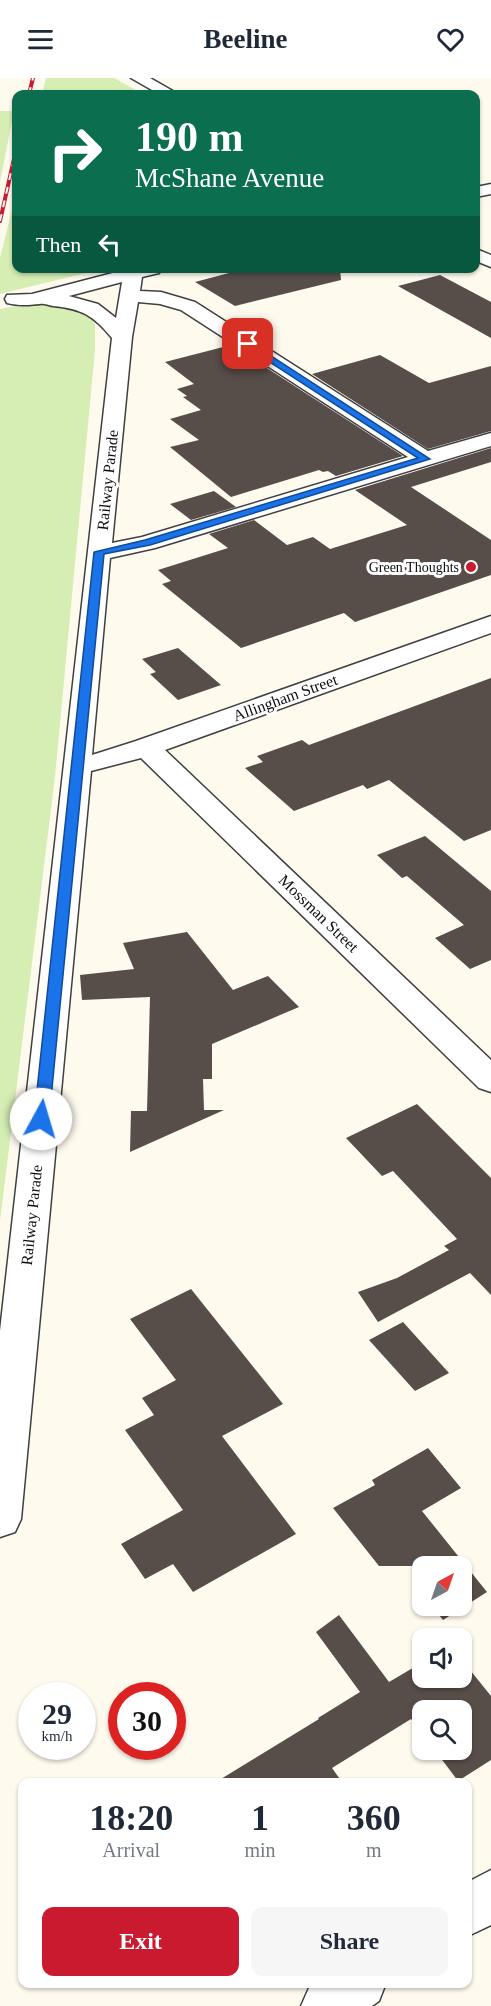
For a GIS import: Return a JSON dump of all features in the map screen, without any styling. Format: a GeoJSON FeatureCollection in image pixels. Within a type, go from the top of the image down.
{"type":"FeatureCollection","features":[{"type":"Feature","properties":{"kind":"street"},"geometry":{"type":"LineString","coordinates":[[138,78],[162,90]]}},
{"type":"Feature","properties":{"kind":"street"},"geometry":{"type":"LineString","coordinates":[[15,300],[126,273]]}},
{"type":"Feature","properties":{"kind":"street","name":"Railway Parade"},"geometry":{"type":"LineString","coordinates":[[0,1519],[99,552],[122,337],[130,296],[130,273]]}},
{"type":"Feature","properties":{"kind":"street"},"geometry":{"type":"LineString","coordinates":[[130,296],[161,298],[188,306],[426,459]]}},
{"type":"Feature","properties":{"kind":"street"},"geometry":{"type":"LineString","coordinates":[[15,300],[64,301],[92,308],[102,314],[122,337]]}},
{"type":"Feature","properties":{"kind":"street"},"geometry":{"type":"LineString","coordinates":[[99,552],[147,543],[491,439]]}},
{"type":"Feature","properties":{"kind":"street","name":"Allingham Street"},"geometry":{"type":"LineString","coordinates":[[78,765],[104,761],[146,747],[491,624]]}},
{"type":"Feature","properties":{"kind":"street","name":"Mossman Street"},"geometry":{"type":"LineString","coordinates":[[146,747],[491,1080]]}},
{"type":"Feature","properties":{"kind":"street"},"geometry":{"type":"LineString","coordinates":[[472,1908],[491,1895]]}},
{"type":"Feature","properties":{"kind":"street"},"geometry":{"type":"LineString","coordinates":[[327,2006],[354,1988]]}},
{"type":"Feature","properties":{"kind":"green space"},"geometry":{"type":"Polygon","coordinates":[[[46,78],[114,78],[136,90],[43,90],[46,78]]]}},
{"type":"Feature","properties":{"kind":"green space"},"geometry":{"type":"Polygon","coordinates":[[[0,111],[12,111],[12,121],[0,182],[0,111]]]}},
{"type":"Feature","properties":{"kind":"green space"},"geometry":{"type":"Polygon","coordinates":[[[12,209],[12,273],[86,273],[0,294],[0,258],[12,209]]]}},
{"type":"Feature","properties":{"kind":"green space"},"geometry":{"type":"Polygon","coordinates":[[[28,304],[55,304],[86,312],[95,324],[95,350],[55,777],[0,1221],[0,309],[28,304]]]}},
{"type":"Feature","properties":{"kind":"building"},"geometry":{"type":"Polygon","coordinates":[[[229,273],[340,273],[341,280],[235,306],[195,282],[229,273]]]}},
{"type":"Feature","properties":{"kind":"building"},"geometry":{"type":"Polygon","coordinates":[[[440,275],[491,302],[491,338],[398,286],[440,275]]]}},
{"type":"Feature","properties":{"kind":"building"},"geometry":{"type":"Polygon","coordinates":[[[231,345],[403,456],[336,476],[328,471],[319,470],[231,497],[170,447],[199,440],[170,419],[201,410],[183,397],[187,396],[177,389],[194,384],[165,362],[231,345]]]}},
{"type":"Feature","properties":{"kind":"building"},"geometry":{"type":"Polygon","coordinates":[[[380,355],[429,383],[491,366],[491,431],[428,449],[312,374],[380,355]]]}},
{"type":"Feature","properties":{"kind":"building"},"geometry":{"type":"Polygon","coordinates":[[[491,448],[491,462],[411,487],[491,540],[491,575],[355,622],[344,613],[241,648],[162,584],[171,581],[158,570],[228,548],[209,534],[254,520],[287,545],[313,537],[330,549],[407,525],[355,490],[491,448]]]}},
{"type":"Feature","properties":{"kind":"building"},"geometry":{"type":"Polygon","coordinates":[[[214,491],[236,507],[191,520],[170,504],[214,491]]]}},
{"type":"Feature","properties":{"kind":"building"},"geometry":{"type":"Polygon","coordinates":[[[178,648],[221,685],[178,700],[150,674],[156,672],[142,659],[178,648]]]}},
{"type":"Feature","properties":{"kind":"building"},"geometry":{"type":"Polygon","coordinates":[[[491,678],[491,830],[464,841],[389,780],[367,789],[363,785],[294,811],[245,768],[263,762],[257,756],[302,740],[309,745],[491,678]]]}},
{"type":"Feature","properties":{"kind":"building"},"geometry":{"type":"Polygon","coordinates":[[[425,836],[491,891],[491,960],[470,969],[435,938],[464,925],[407,876],[402,878],[377,855],[425,836]]]}},
{"type":"Feature","properties":{"kind":"building"},"geometry":{"type":"Polygon","coordinates":[[[187,932],[233,990],[268,976],[299,1007],[212,1044],[212,1079],[203,1079],[204,1110],[224,1110],[130,1152],[131,1111],[147,1111],[150,997],[82,1000],[80,975],[134,969],[123,943],[187,932]]]}},
{"type":"Feature","properties":{"kind":"building"},"geometry":{"type":"Polygon","coordinates":[[[417,1104],[491,1178],[491,1295],[470,1273],[378,1322],[358,1292],[397,1278],[449,1250],[444,1246],[457,1239],[393,1171],[382,1176],[346,1138],[417,1104]]]}},
{"type":"Feature","properties":{"kind":"building"},"geometry":{"type":"Polygon","coordinates":[[[191,1289],[283,1404],[222,1436],[296,1534],[193,1592],[173,1564],[145,1579],[121,1544],[183,1510],[125,1430],[154,1415],[142,1398],[176,1380],[130,1319],[191,1289]]]}},
{"type":"Feature","properties":{"kind":"building"},"geometry":{"type":"Polygon","coordinates":[[[403,1322],[449,1373],[415,1391],[369,1340],[403,1322]]]}},
{"type":"Feature","properties":{"kind":"building"},"geometry":{"type":"Polygon","coordinates":[[[428,1448],[461,1488],[422,1511],[458,1556],[412,1556],[412,1566],[379,1566],[333,1508],[375,1485],[372,1480],[428,1448]]]}},
{"type":"Feature","properties":{"kind":"building"},"geometry":{"type":"Polygon","coordinates":[[[472,1573],[487,1592],[472,1602],[472,1573]]]}},
{"type":"Feature","properties":{"kind":"building"},"geometry":{"type":"Polygon","coordinates":[[[339,1615],[389,1682],[412,1668],[412,1688],[472,1688],[472,1672],[491,1696],[491,1760],[463,1778],[456,1778],[442,1760],[472,1760],[472,1700],[412,1700],[412,1720],[332,1768],[339,1778],[223,1778],[319,1719],[360,1692],[316,1632],[339,1615]]]}},
{"type":"Feature","properties":{"kind":"railway"},"geometry":{"type":"LineString","coordinates":[[30,90],[33,78]]}},
{"type":"Feature","properties":{"kind":"railway"},"geometry":{"type":"LineString","coordinates":[[0,221],[12,168]]}},
{"type":"Feature","properties":{"kind":"place","name":"Green Thoughts"},"geometry":{"type":"Point","coordinates":[471,567]}},
{"type":"Feature","properties":{"kind":"route"},"geometry":{"type":"LineString","coordinates":[[41,1119],[99,552],[147,543],[426,459],[248,344]]}}]}
